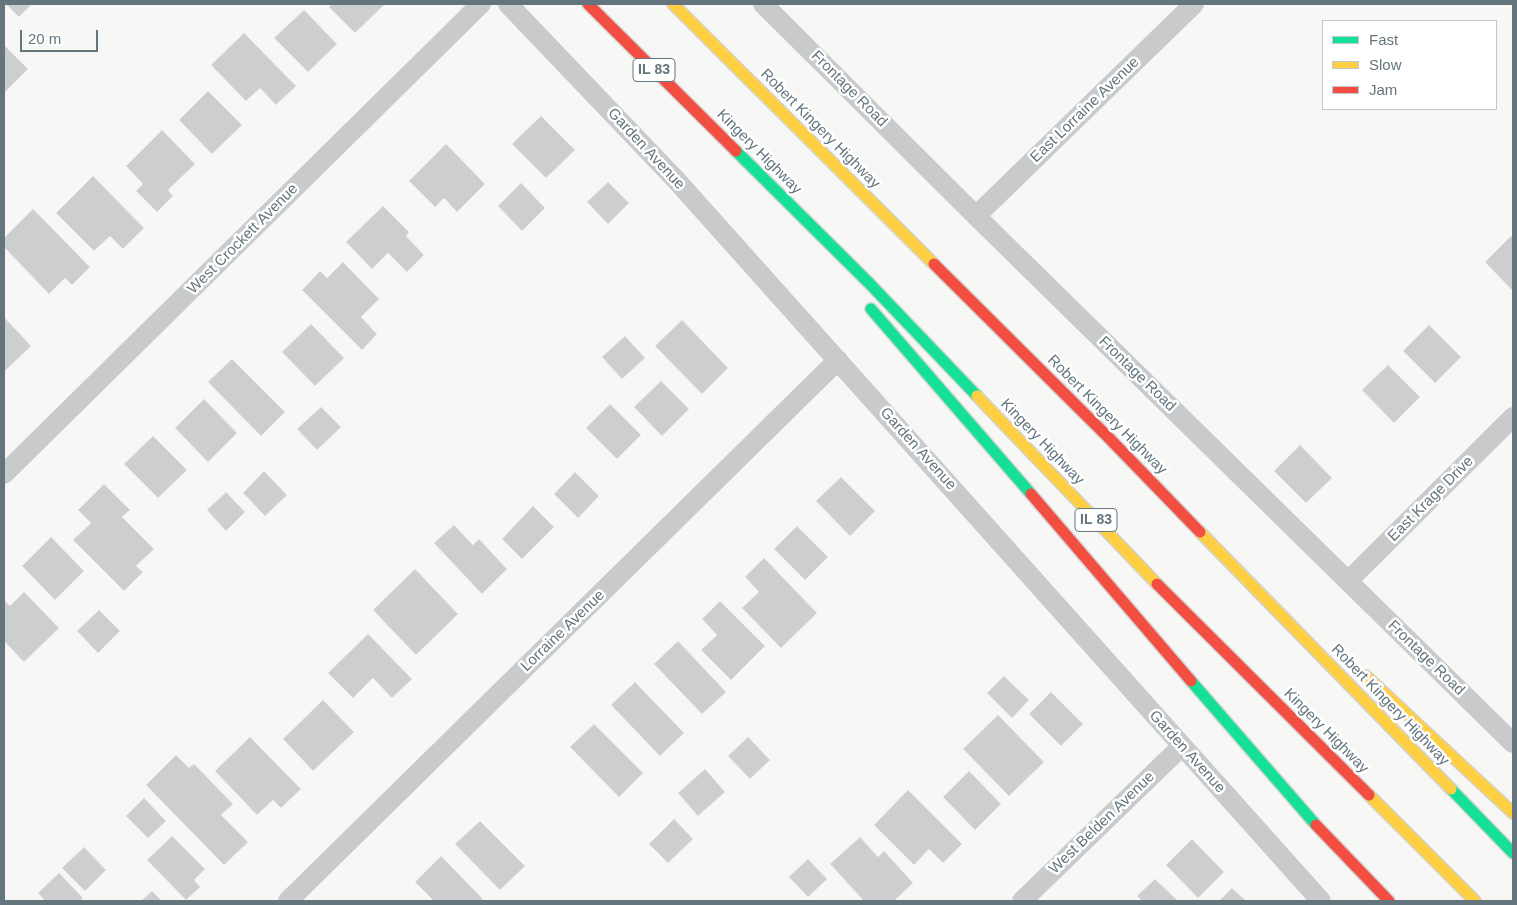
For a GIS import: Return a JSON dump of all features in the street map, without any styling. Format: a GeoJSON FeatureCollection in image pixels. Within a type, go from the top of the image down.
{"type":"FeatureCollection","features":[{"type":"Feature","properties":{"kind":"highway","name":"Kingery Highway"},"geometry":{"type":"LineString","coordinates":[[588,4],[869,283],[1165,592],[1475,901]]}},
{"type":"Feature","properties":{"kind":"highway","name":"Robert Kingery Highway"},"geometry":{"type":"LineString","coordinates":[[673,4],[1108,437],[1513,853]]}},
{"type":"Feature","properties":{"kind":"highway"},"geometry":{"type":"LineString","coordinates":[[721,136],[818,248]]}},
{"type":"Feature","properties":{"kind":"highway"},"geometry":{"type":"LineString","coordinates":[[863,301],[1329,840],[1389,901]]}},
{"type":"Feature","properties":{"kind":"highway"},"geometry":{"type":"LineString","coordinates":[[1108,437],[1267,585]]}},
{"type":"Feature","properties":{"kind":"highway"},"geometry":{"type":"LineString","coordinates":[[1354,665],[1513,814]]}},
{"type":"Feature","properties":{"kind":"street","name":"West Crockett Avenue"},"geometry":{"type":"LineString","coordinates":[[4,474],[482,4]]}},
{"type":"Feature","properties":{"kind":"street","name":"Garden Avenue"},"geometry":{"type":"LineString","coordinates":[[508,4],[677,181],[1321,901]]}},
{"type":"Feature","properties":{"kind":"street","name":"Frontage Road"},"geometry":{"type":"LineString","coordinates":[[762,4],[1513,743]]}},
{"type":"Feature","properties":{"kind":"street","name":"East Lorraine Avenue"},"geometry":{"type":"LineString","coordinates":[[976,216],[1194,4]]}},
{"type":"Feature","properties":{"kind":"street","name":"Lorraine Avenue"},"geometry":{"type":"LineString","coordinates":[[288,901],[838,360]]}},
{"type":"Feature","properties":{"kind":"street","name":"East Krage Drive"},"geometry":{"type":"LineString","coordinates":[[1348,581],[1513,417]]}},
{"type":"Feature","properties":{"kind":"street","name":"West Belden Avenue"},"geometry":{"type":"LineString","coordinates":[[1022,901],[1182,746]]}},
{"type":"Feature","properties":{"kind":"building"},"geometry":{"type":"Polygon","coordinates":[[[6,4],[32,4],[19,17],[6,4]]]}},
{"type":"Feature","properties":{"kind":"building"},"geometry":{"type":"Polygon","coordinates":[[[332,4],[385,4],[355,33],[329,7],[332,4]]]}},
{"type":"Feature","properties":{"kind":"building"},"geometry":{"type":"Polygon","coordinates":[[[304,10],[337,44],[308,72],[274,38],[304,10]]]}},
{"type":"Feature","properties":{"kind":"building"},"geometry":{"type":"Polygon","coordinates":[[[244,33],[296,86],[276,105],[260,88],[246,101],[211,65],[244,33]]]}},
{"type":"Feature","properties":{"kind":"building"},"geometry":{"type":"Polygon","coordinates":[[[4,45],[28,69],[4,93],[4,45]]]}},
{"type":"Feature","properties":{"kind":"building"},"geometry":{"type":"Polygon","coordinates":[[[208,91],[242,125],[212,154],[179,120],[208,91]]]}},
{"type":"Feature","properties":{"kind":"building"},"geometry":{"type":"Polygon","coordinates":[[[541,116],[575,150],[546,178],[512,144],[541,116]]]}},
{"type":"Feature","properties":{"kind":"building"},"geometry":{"type":"Polygon","coordinates":[[[162,130],[195,164],[168,190],[173,196],[157,212],[136,191],[143,184],[126,166],[162,130]]]}},
{"type":"Feature","properties":{"kind":"building"},"geometry":{"type":"Polygon","coordinates":[[[446,144],[485,184],[457,212],[444,198],[435,207],[409,181],[446,144]]]}},
{"type":"Feature","properties":{"kind":"building"},"geometry":{"type":"Polygon","coordinates":[[[93,176],[144,228],[123,249],[110,236],[94,251],[56,213],[93,176]]]}},
{"type":"Feature","properties":{"kind":"building"},"geometry":{"type":"Polygon","coordinates":[[[608,182],[629,203],[608,224],[587,202],[608,182]]]}},
{"type":"Feature","properties":{"kind":"building"},"geometry":{"type":"Polygon","coordinates":[[[521,183],[545,208],[522,231],[498,206],[521,183]]]}},
{"type":"Feature","properties":{"kind":"building"},"geometry":{"type":"Polygon","coordinates":[[[383,206],[409,232],[406,236],[424,255],[407,272],[388,253],[372,269],[346,242],[383,206]]]}},
{"type":"Feature","properties":{"kind":"building"},"geometry":{"type":"Polygon","coordinates":[[[33,209],[90,267],[72,285],[65,278],[49,294],[4,247],[4,238],[33,209]]]}},
{"type":"Feature","properties":{"kind":"building"},"geometry":{"type":"Polygon","coordinates":[[[1511,236],[1513,238],[1513,291],[1485,262],[1511,236]]]}},
{"type":"Feature","properties":{"kind":"building"},"geometry":{"type":"Polygon","coordinates":[[[343,262],[379,299],[361,317],[377,334],[362,350],[302,290],[320,271],[327,278],[343,262]]]}},
{"type":"Feature","properties":{"kind":"building"},"geometry":{"type":"Polygon","coordinates":[[[4,317],[31,346],[4,372],[4,317]]]}},
{"type":"Feature","properties":{"kind":"building"},"geometry":{"type":"Polygon","coordinates":[[[682,320],[728,368],[702,394],[655,346],[682,320]]]}},
{"type":"Feature","properties":{"kind":"building"},"geometry":{"type":"Polygon","coordinates":[[[311,324],[344,358],[315,386],[282,352],[311,324]]]}},
{"type":"Feature","properties":{"kind":"building"},"geometry":{"type":"Polygon","coordinates":[[[1429,325],[1461,357],[1435,383],[1403,351],[1429,325]]]}},
{"type":"Feature","properties":{"kind":"building"},"geometry":{"type":"Polygon","coordinates":[[[625,336],[645,358],[622,379],[602,357],[625,336]]]}},
{"type":"Feature","properties":{"kind":"building"},"geometry":{"type":"Polygon","coordinates":[[[232,359],[285,412],[261,436],[208,382],[232,359]]]}},
{"type":"Feature","properties":{"kind":"building"},"geometry":{"type":"Polygon","coordinates":[[[1388,365],[1420,397],[1394,423],[1362,390],[1388,365]]]}},
{"type":"Feature","properties":{"kind":"building"},"geometry":{"type":"Polygon","coordinates":[[[661,381],[689,409],[662,436],[634,407],[661,381]]]}},
{"type":"Feature","properties":{"kind":"building"},"geometry":{"type":"Polygon","coordinates":[[[204,399],[237,433],[208,462],[175,428],[204,399]]]}},
{"type":"Feature","properties":{"kind":"building"},"geometry":{"type":"Polygon","coordinates":[[[610,404],[641,435],[617,459],[586,428],[610,404]]]}},
{"type":"Feature","properties":{"kind":"building"},"geometry":{"type":"Polygon","coordinates":[[[321,407],[341,427],[317,450],[297,429],[321,407]]]}},
{"type":"Feature","properties":{"kind":"building"},"geometry":{"type":"Polygon","coordinates":[[[153,436],[187,470],[158,498],[124,464],[153,436]]]}},
{"type":"Feature","properties":{"kind":"building"},"geometry":{"type":"Polygon","coordinates":[[[1300,445],[1332,478],[1306,503],[1274,471],[1300,445]]]}},
{"type":"Feature","properties":{"kind":"building"},"geometry":{"type":"Polygon","coordinates":[[[264,471],[287,495],[265,516],[243,493],[264,471]]]}},
{"type":"Feature","properties":{"kind":"building"},"geometry":{"type":"Polygon","coordinates":[[[575,472],[599,496],[578,518],[554,494],[575,472]]]}},
{"type":"Feature","properties":{"kind":"building"},"geometry":{"type":"Polygon","coordinates":[[[841,477],[875,511],[850,536],[816,501],[841,477]]]}},
{"type":"Feature","properties":{"kind":"building"},"geometry":{"type":"Polygon","coordinates":[[[104,484],[130,510],[122,517],[154,549],[136,566],[143,572],[124,591],[73,540],[91,523],[78,510],[104,484]]]}},
{"type":"Feature","properties":{"kind":"building"},"geometry":{"type":"Polygon","coordinates":[[[226,492],[245,512],[226,531],[207,510],[226,492]]]}},
{"type":"Feature","properties":{"kind":"building"},"geometry":{"type":"Polygon","coordinates":[[[533,506],[554,527],[522,559],[502,539],[533,506]]]}},
{"type":"Feature","properties":{"kind":"building"},"geometry":{"type":"Polygon","coordinates":[[[454,525],[473,545],[479,539],[507,569],[482,594],[434,543],[454,525]]]}},
{"type":"Feature","properties":{"kind":"building"},"geometry":{"type":"Polygon","coordinates":[[[797,526],[828,557],[805,580],[774,549],[797,526]]]}},
{"type":"Feature","properties":{"kind":"building"},"geometry":{"type":"Polygon","coordinates":[[[51,537],[84,571],[55,600],[22,566],[51,537]]]}},
{"type":"Feature","properties":{"kind":"building"},"geometry":{"type":"Polygon","coordinates":[[[764,558],[817,613],[781,648],[742,608],[759,592],[745,577],[764,558]]]}},
{"type":"Feature","properties":{"kind":"building"},"geometry":{"type":"Polygon","coordinates":[[[415,569],[458,614],[416,655],[373,610],[415,569]]]}},
{"type":"Feature","properties":{"kind":"building"},"geometry":{"type":"Polygon","coordinates":[[[24,592],[59,628],[24,662],[4,641],[4,600],[10,606],[24,592]]]}},
{"type":"Feature","properties":{"kind":"building"},"geometry":{"type":"Polygon","coordinates":[[[720,601],[765,646],[731,680],[701,650],[717,635],[702,619],[720,601]]]}},
{"type":"Feature","properties":{"kind":"building"},"geometry":{"type":"Polygon","coordinates":[[[99,610],[120,631],[98,653],[77,631],[99,610]]]}},
{"type":"Feature","properties":{"kind":"building"},"geometry":{"type":"Polygon","coordinates":[[[368,634],[412,679],[392,698],[373,678],[353,698],[328,673],[368,634]]]}},
{"type":"Feature","properties":{"kind":"building"},"geometry":{"type":"Polygon","coordinates":[[[678,641],[726,692],[702,714],[654,664],[678,641]]]}},
{"type":"Feature","properties":{"kind":"building"},"geometry":{"type":"Polygon","coordinates":[[[1004,676],[1029,700],[1012,718],[987,693],[1004,676]]]}},
{"type":"Feature","properties":{"kind":"building"},"geometry":{"type":"Polygon","coordinates":[[[635,682],[684,733],[660,756],[611,705],[635,682]]]}},
{"type":"Feature","properties":{"kind":"building"},"geometry":{"type":"Polygon","coordinates":[[[1051,692],[1083,724],[1061,746],[1029,714],[1051,692]]]}},
{"type":"Feature","properties":{"kind":"building"},"geometry":{"type":"Polygon","coordinates":[[[323,700],[354,732],[313,771],[283,739],[323,700]]]}},
{"type":"Feature","properties":{"kind":"building"},"geometry":{"type":"Polygon","coordinates":[[[998,715],[1044,762],[1009,796],[963,749],[998,715]]]}},
{"type":"Feature","properties":{"kind":"building"},"geometry":{"type":"Polygon","coordinates":[[[594,724],[643,773],[619,797],[570,747],[594,724]]]}},
{"type":"Feature","properties":{"kind":"building"},"geometry":{"type":"Polygon","coordinates":[[[250,737],[301,789],[281,808],[273,800],[257,815],[215,771],[250,737]]]}},
{"type":"Feature","properties":{"kind":"building"},"geometry":{"type":"Polygon","coordinates":[[[748,737],[770,760],[750,779],[728,756],[748,737]]]}},
{"type":"Feature","properties":{"kind":"building"},"geometry":{"type":"Polygon","coordinates":[[[176,755],[189,768],[194,764],[233,804],[221,815],[248,842],[224,865],[146,785],[176,755]]]}},
{"type":"Feature","properties":{"kind":"building"},"geometry":{"type":"Polygon","coordinates":[[[705,769],[725,792],[698,816],[678,793],[705,769]]]}},
{"type":"Feature","properties":{"kind":"building"},"geometry":{"type":"Polygon","coordinates":[[[969,771],[1001,804],[975,830],[943,797],[969,771]]]}},
{"type":"Feature","properties":{"kind":"building"},"geometry":{"type":"Polygon","coordinates":[[[908,790],[962,844],[943,863],[929,849],[914,865],[874,825],[908,790]]]}},
{"type":"Feature","properties":{"kind":"building"},"geometry":{"type":"Polygon","coordinates":[[[144,798],[166,821],[148,838],[126,816],[144,798]]]}},
{"type":"Feature","properties":{"kind":"building"},"geometry":{"type":"Polygon","coordinates":[[[674,819],[693,839],[668,863],[649,844],[674,819]]]}},
{"type":"Feature","properties":{"kind":"building"},"geometry":{"type":"Polygon","coordinates":[[[480,821],[525,866],[500,890],[455,844],[480,821]]]}},
{"type":"Feature","properties":{"kind":"building"},"geometry":{"type":"Polygon","coordinates":[[[172,836],[205,869],[194,880],[200,887],[186,900],[147,860],[172,836]]]}},
{"type":"Feature","properties":{"kind":"building"},"geometry":{"type":"Polygon","coordinates":[[[860,837],[878,857],[884,851],[913,883],[894,901],[864,901],[830,864],[860,837]]]}},
{"type":"Feature","properties":{"kind":"building"},"geometry":{"type":"Polygon","coordinates":[[[1192,839],[1224,872],[1198,898],[1166,865],[1192,839]]]}},
{"type":"Feature","properties":{"kind":"building"},"geometry":{"type":"Polygon","coordinates":[[[84,847],[106,870],[85,891],[62,868],[84,847]]]}},
{"type":"Feature","properties":{"kind":"building"},"geometry":{"type":"Polygon","coordinates":[[[441,856],[483,899],[480,901],[434,901],[415,882],[441,856]]]}},
{"type":"Feature","properties":{"kind":"building"},"geometry":{"type":"Polygon","coordinates":[[[808,859],[827,879],[808,897],[789,877],[808,859]]]}},
{"type":"Feature","properties":{"kind":"building"},"geometry":{"type":"Polygon","coordinates":[[[59,873],[83,898],[80,901],[45,901],[38,893],[59,873]]]}},
{"type":"Feature","properties":{"kind":"building"},"geometry":{"type":"Polygon","coordinates":[[[1155,879],[1178,901],[1142,901],[1137,896],[1155,879]]]}},
{"type":"Feature","properties":{"kind":"building"},"geometry":{"type":"Polygon","coordinates":[[[1232,888],[1246,901],[1219,901],[1232,888]]]}},
{"type":"Feature","properties":{"kind":"building"},"geometry":{"type":"Polygon","coordinates":[[[152,891],[162,901],[141,901],[152,891]]]}},
{"type":"Feature","properties":{"kind":"traffic: fast"},"geometry":{"type":"LineString","coordinates":[[736,151],[869,283],[977,396]]}},
{"type":"Feature","properties":{"kind":"traffic: fast"},"geometry":{"type":"LineString","coordinates":[[871,309],[1031,494]]}},
{"type":"Feature","properties":{"kind":"traffic: fast"},"geometry":{"type":"LineString","coordinates":[[1191,681],[1316,825]]}},
{"type":"Feature","properties":{"kind":"traffic: fast"},"geometry":{"type":"LineString","coordinates":[[1451,789],[1513,853]]}},
{"type":"Feature","properties":{"kind":"traffic: slow"},"geometry":{"type":"LineString","coordinates":[[673,4],[934,264]]}},
{"type":"Feature","properties":{"kind":"traffic: slow"},"geometry":{"type":"LineString","coordinates":[[977,396],[1157,584]]}},
{"type":"Feature","properties":{"kind":"traffic: slow"},"geometry":{"type":"LineString","coordinates":[[1200,532],[1451,789]]}},
{"type":"Feature","properties":{"kind":"traffic: slow"},"geometry":{"type":"LineString","coordinates":[[1366,676],[1513,813]]}},
{"type":"Feature","properties":{"kind":"traffic: slow"},"geometry":{"type":"LineString","coordinates":[[1369,795],[1475,901]]}},
{"type":"Feature","properties":{"kind":"traffic: jam"},"geometry":{"type":"LineString","coordinates":[[588,4],[736,151]]}},
{"type":"Feature","properties":{"kind":"traffic: jam"},"geometry":{"type":"LineString","coordinates":[[934,264],[1108,437],[1200,532]]}},
{"type":"Feature","properties":{"kind":"traffic: jam"},"geometry":{"type":"LineString","coordinates":[[1031,494],[1191,681]]}},
{"type":"Feature","properties":{"kind":"traffic: jam"},"geometry":{"type":"LineString","coordinates":[[1157,584],[1369,795]]}},
{"type":"Feature","properties":{"kind":"traffic: jam"},"geometry":{"type":"LineString","coordinates":[[1316,825],[1389,901]]}}]}
